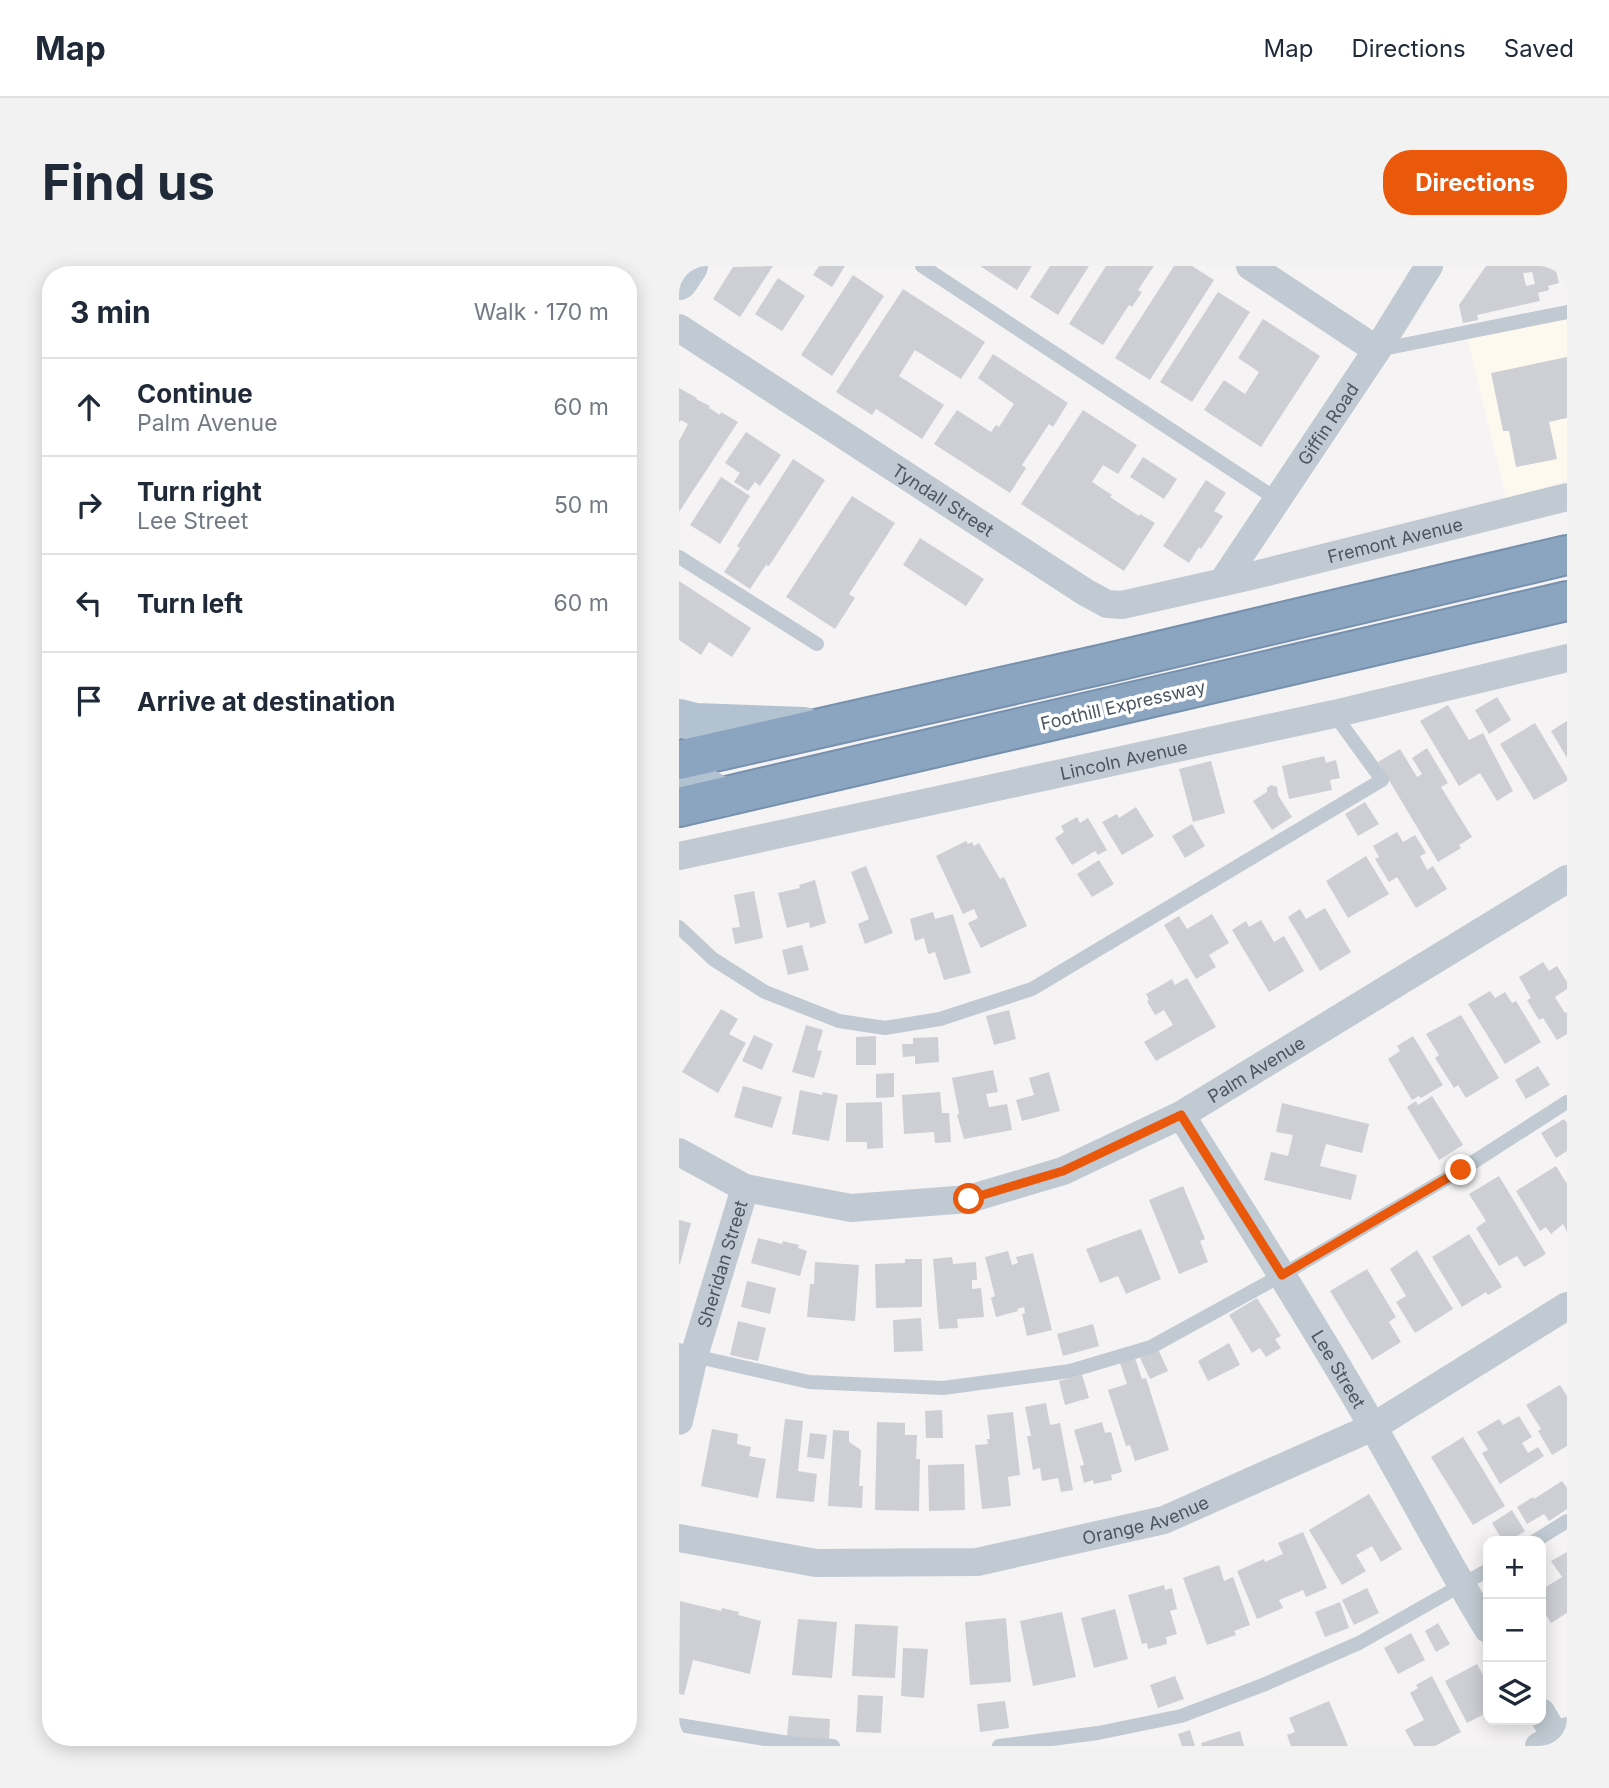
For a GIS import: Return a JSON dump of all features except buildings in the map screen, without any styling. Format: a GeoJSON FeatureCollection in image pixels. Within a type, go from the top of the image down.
{"type":"FeatureCollection","features":[{"type":"Feature","properties":{"kind":"highway"},"geometry":{"type":"LineString","coordinates":[[679,760],[1567,555]]}},
{"type":"Feature","properties":{"kind":"highway","name":"Foothill Expressway"},"geometry":{"type":"LineString","coordinates":[[679,807],[1567,601]]}},
{"type":"Feature","properties":{"kind":"main road"},"geometry":{"type":"LineString","coordinates":[[679,718],[695,722],[827,727]]}},
{"type":"Feature","properties":{"kind":"main road"},"geometry":{"type":"LineString","coordinates":[[679,772],[723,797]]}},
{"type":"Feature","properties":{"kind":"street"},"geometry":{"type":"LineString","coordinates":[[679,281],[689,266]]}},
{"type":"Feature","properties":{"kind":"street"},"geometry":{"type":"LineString","coordinates":[[1250,266],[1377,350]]}},
{"type":"Feature","properties":{"kind":"street","name":"Giffin Road"},"geometry":{"type":"LineString","coordinates":[[1223,581],[1377,350],[1429,266]]}},
{"type":"Feature","properties":{"kind":"street","name":"Tyndall Street"},"geometry":{"type":"LineString","coordinates":[[679,328],[1107,604],[1122,605],[1223,581]]}},
{"type":"Feature","properties":{"kind":"street","name":"Fremont Avenue"},"geometry":{"type":"LineString","coordinates":[[1223,581],[1567,497]]}},
{"type":"Feature","properties":{"kind":"street","name":"Lincoln Avenue"},"geometry":{"type":"LineString","coordinates":[[679,856],[1334,714],[1567,658]]}},
{"type":"Feature","properties":{"kind":"street","name":"Palm Avenue"},"geometry":{"type":"LineString","coordinates":[[679,1152],[745,1188],[851,1208],[969,1199],[1063,1171],[1181,1115],[1567,879]]}},
{"type":"Feature","properties":{"kind":"street","name":"Lee Street"},"geometry":{"type":"LineString","coordinates":[[1181,1115],[1282,1275],[1373,1427],[1483,1621]]}},
{"type":"Feature","properties":{"kind":"street","name":"Sheridan Street"},"geometry":{"type":"LineString","coordinates":[[679,1421],[686,1353],[745,1188]]}},
{"type":"Feature","properties":{"kind":"street","name":"Orange Avenue"},"geometry":{"type":"LineString","coordinates":[[679,1538],[817,1563],[977,1562],[1164,1520],[1373,1427],[1567,1306]]}},
{"type":"Feature","properties":{"kind":"street"},"geometry":{"type":"LineString","coordinates":[[1546,1722],[1554,1738]]}},
{"type":"Feature","properties":{"kind":"lane"},"geometry":{"type":"LineString","coordinates":[[922,266],[1278,500]]}},
{"type":"Feature","properties":{"kind":"lane"},"geometry":{"type":"LineString","coordinates":[[1377,350],[1567,312]]}},
{"type":"Feature","properties":{"kind":"lane"},"geometry":{"type":"LineString","coordinates":[[679,557],[817,644]]}},
{"type":"Feature","properties":{"kind":"lane"},"geometry":{"type":"LineString","coordinates":[[679,927],[713,959],[765,992],[839,1021],[884,1028],[940,1019],[1032,989],[1382,780],[1334,714]]}},
{"type":"Feature","properties":{"kind":"lane"},"geometry":{"type":"LineString","coordinates":[[686,1353],[809,1382],[943,1388],[1070,1371],[1151,1347],[1282,1275],[1461,1170],[1567,1102]]}},
{"type":"Feature","properties":{"kind":"lane"},"geometry":{"type":"LineString","coordinates":[[1543,1536],[1567,1521]]}},
{"type":"Feature","properties":{"kind":"lane"},"geometry":{"type":"LineString","coordinates":[[999,1746],[1097,1733],[1181,1716],[1263,1685],[1359,1643],[1483,1573]]}},
{"type":"Feature","properties":{"kind":"lane"},"geometry":{"type":"LineString","coordinates":[[679,1725],[789,1744],[833,1746]]}},
{"type":"Feature","properties":{"kind":"shaded area"},"geometry":{"type":"Polygon","coordinates":[[[1567,314],[1567,481],[1506,498],[1467,337],[1567,314]]]}},
{"type":"Feature","properties":{"kind":"route"},"geometry":{"type":"LineString","coordinates":[[969,1199],[1063,1171],[1181,1115],[1282,1275],[1461,1170]]}}]}
